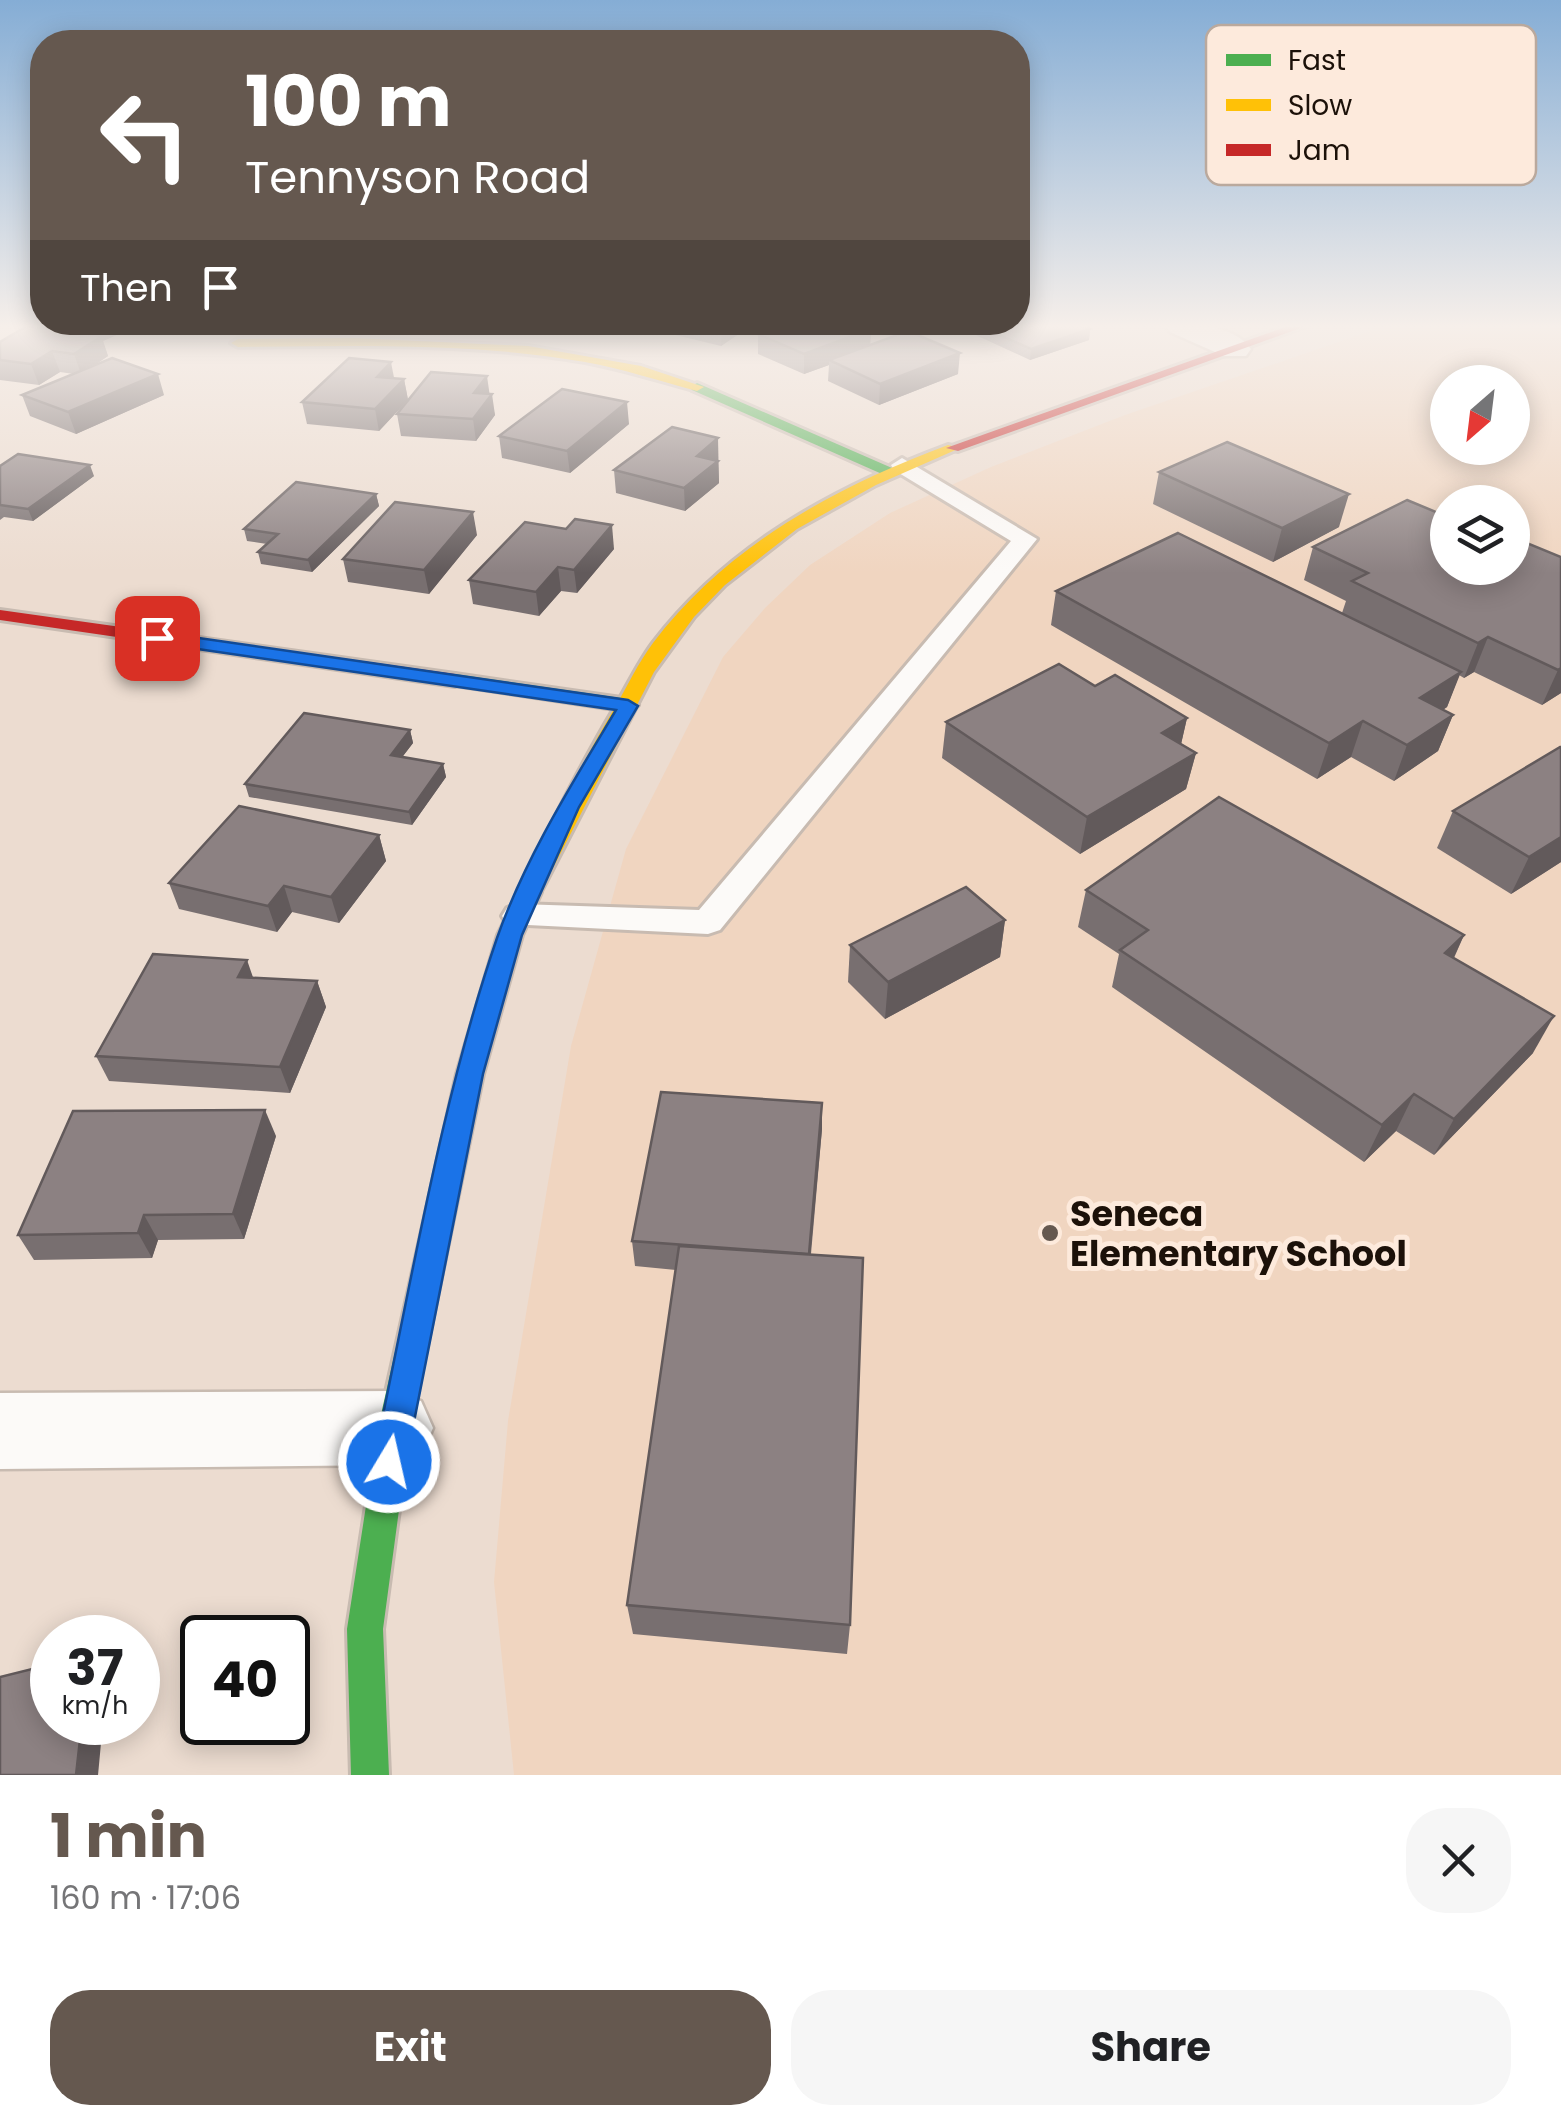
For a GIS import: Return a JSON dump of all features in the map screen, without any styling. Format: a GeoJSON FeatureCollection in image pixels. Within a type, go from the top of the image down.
{"type":"FeatureCollection","features":[{"type":"Feature","properties":{"kind":"street"},"geometry":{"type":"LineString","coordinates":[[750,408],[894,468]]}},
{"type":"Feature","properties":{"kind":"street"},"geometry":{"type":"LineString","coordinates":[[370,1775],[366,1629],[394,1428],[470,1074],[510,935],[569,807],[659,648],[714,586],[780,534],[894,468],[1067,408]]}},
{"type":"Feature","properties":{"kind":"street"},"geometry":{"type":"LineString","coordinates":[[0,615],[628,706]]}},
{"type":"Feature","properties":{"kind":"street"},"geometry":{"type":"LineString","coordinates":[[0,1430],[394,1428]]}},
{"type":"Feature","properties":{"kind":"lane"},"geometry":{"type":"LineString","coordinates":[[519,916],[708,922],[1026,539],[894,468]]}},
{"type":"Feature","properties":{"kind":"shaded area","name":"Seneca Elementary School"},"geometry":{"type":"Polygon","coordinates":[[[1146,408],[1430,408],[1430,465],[1530,465],[1530,408],[1561,408],[1561,1775],[514,1775],[494,1582],[508,1421],[571,1046],[626,849],[723,657],[765,608],[810,565],[890,513],[991,467],[1146,408]]]}},
{"type":"Feature","properties":{"kind":"building"},"geometry":{"type":"Polygon","coordinates":[[[402,408],[481,408],[473,419],[397,414],[402,408]]]}},
{"type":"Feature","properties":{"kind":"building"},"geometry":{"type":"Polygon","coordinates":[[[537,408],[620,408],[567,451],[499,436],[537,408]]]}},
{"type":"Feature","properties":{"kind":"building"},"geometry":{"type":"Polygon","coordinates":[[[672,427],[718,438],[697,456],[718,461],[684,488],[614,470],[672,427]]]}},
{"type":"Feature","properties":{"kind":"building"},"geometry":{"type":"Polygon","coordinates":[[[1227,442],[1349,494],[1282,528],[1159,472],[1227,442]]]}},
{"type":"Feature","properties":{"kind":"building"},"geometry":{"type":"Polygon","coordinates":[[[18,454],[90,465],[28,509],[0,505],[0,466],[18,454]]]}},
{"type":"Feature","properties":{"kind":"building"},"geometry":{"type":"Polygon","coordinates":[[[296,482],[376,494],[308,560],[258,552],[278,534],[244,529],[296,482]]]}},
{"type":"Feature","properties":{"kind":"building"},"geometry":{"type":"Polygon","coordinates":[[[1407,500],[1430,510],[1430,585],[1530,585],[1530,544],[1561,557],[1561,668],[1558,670],[1488,637],[1478,643],[1352,581],[1368,573],[1313,547],[1407,500]]]}},
{"type":"Feature","properties":{"kind":"building"},"geometry":{"type":"Polygon","coordinates":[[[395,502],[473,512],[424,570],[343,559],[395,502]]]}},
{"type":"Feature","properties":{"kind":"building"},"geometry":{"type":"Polygon","coordinates":[[[575,519],[612,525],[574,570],[558,567],[536,592],[469,580],[525,522],[566,529],[575,519]]]}},
{"type":"Feature","properties":{"kind":"building"},"geometry":{"type":"Polygon","coordinates":[[[1178,533],[1461,672],[1420,698],[1453,715],[1407,745],[1363,721],[1329,743],[1056,591],[1178,533]]]}},
{"type":"Feature","properties":{"kind":"building"},"geometry":{"type":"Polygon","coordinates":[[[1059,664],[1095,686],[1115,675],[1187,718],[1162,733],[1196,753],[1087,817],[946,722],[1059,664]]]}},
{"type":"Feature","properties":{"kind":"building"},"geometry":{"type":"Polygon","coordinates":[[[304,713],[410,730],[391,755],[443,764],[409,812],[245,784],[304,713]]]}},
{"type":"Feature","properties":{"kind":"building"},"geometry":{"type":"Polygon","coordinates":[[[1560,747],[1561,837],[1529,857],[1453,811],[1560,747]]]}},
{"type":"Feature","properties":{"kind":"building","name":"Seneca Elementary School"},"geometry":{"type":"Polygon","coordinates":[[[1219,797],[1464,935],[1445,953],[1554,1016],[1454,1119],[1414,1094],[1382,1125],[1120,950],[1148,930],[1086,890],[1219,797]]]}},
{"type":"Feature","properties":{"kind":"building"},"geometry":{"type":"Polygon","coordinates":[[[239,806],[379,835],[331,897],[284,886],[268,906],[169,883],[239,806]]]}},
{"type":"Feature","properties":{"kind":"building"},"geometry":{"type":"Polygon","coordinates":[[[966,887],[1005,920],[888,982],[850,945],[966,887]]]}},
{"type":"Feature","properties":{"kind":"building"},"geometry":{"type":"Polygon","coordinates":[[[153,954],[247,960],[238,977],[317,981],[280,1067],[96,1056],[153,954]]]}},
{"type":"Feature","properties":{"kind":"building"},"geometry":{"type":"Polygon","coordinates":[[[661,1092],[822,1103],[809,1254],[632,1241],[661,1092]]]}},
{"type":"Feature","properties":{"kind":"building"},"geometry":{"type":"Polygon","coordinates":[[[265,1110],[233,1214],[144,1215],[138,1233],[18,1235],[73,1111],[265,1110]]]}},
{"type":"Feature","properties":{"kind":"building"},"geometry":{"type":"Polygon","coordinates":[[[679,1246],[863,1258],[850,1625],[627,1605],[679,1246]]]}},
{"type":"Feature","properties":{"kind":"building"},"geometry":{"type":"Polygon","coordinates":[[[30,1670],[30,1745],[79,1745],[76,1775],[0,1775],[0,1677],[30,1670]]]}},
{"type":"Feature","properties":{"kind":"traffic: fast"},"geometry":{"type":"LineString","coordinates":[[744,408],[887,471]]}},
{"type":"Feature","properties":{"kind":"traffic: fast"},"geometry":{"type":"LineString","coordinates":[[455,680],[628,705]]}},
{"type":"Feature","properties":{"kind":"traffic: fast"},"geometry":{"type":"LineString","coordinates":[[370,1775],[365,1629],[394,1428],[470,1074],[510,935],[530,892]]}},
{"type":"Feature","properties":{"kind":"traffic: slow"},"geometry":{"type":"LineString","coordinates":[[530,892],[644,672],[687,613],[719,581],[791,526],[870,482],[953,448]]}},
{"type":"Feature","properties":{"kind":"traffic: jam"},"geometry":{"type":"LineString","coordinates":[[953,448],[1067,408]]}},
{"type":"Feature","properties":{"kind":"traffic: jam"},"geometry":{"type":"LineString","coordinates":[[0,615],[455,680]]}},
{"type":"Feature","properties":{"kind":"place","name":"Seneca Elementary School"},"geometry":{"type":"Point","coordinates":[1050,1233]}},
{"type":"Feature","properties":{"kind":"route"},"geometry":{"type":"LineString","coordinates":[[157,638],[628,706],[569,807],[510,935],[470,1074],[389,1462]]}}]}
